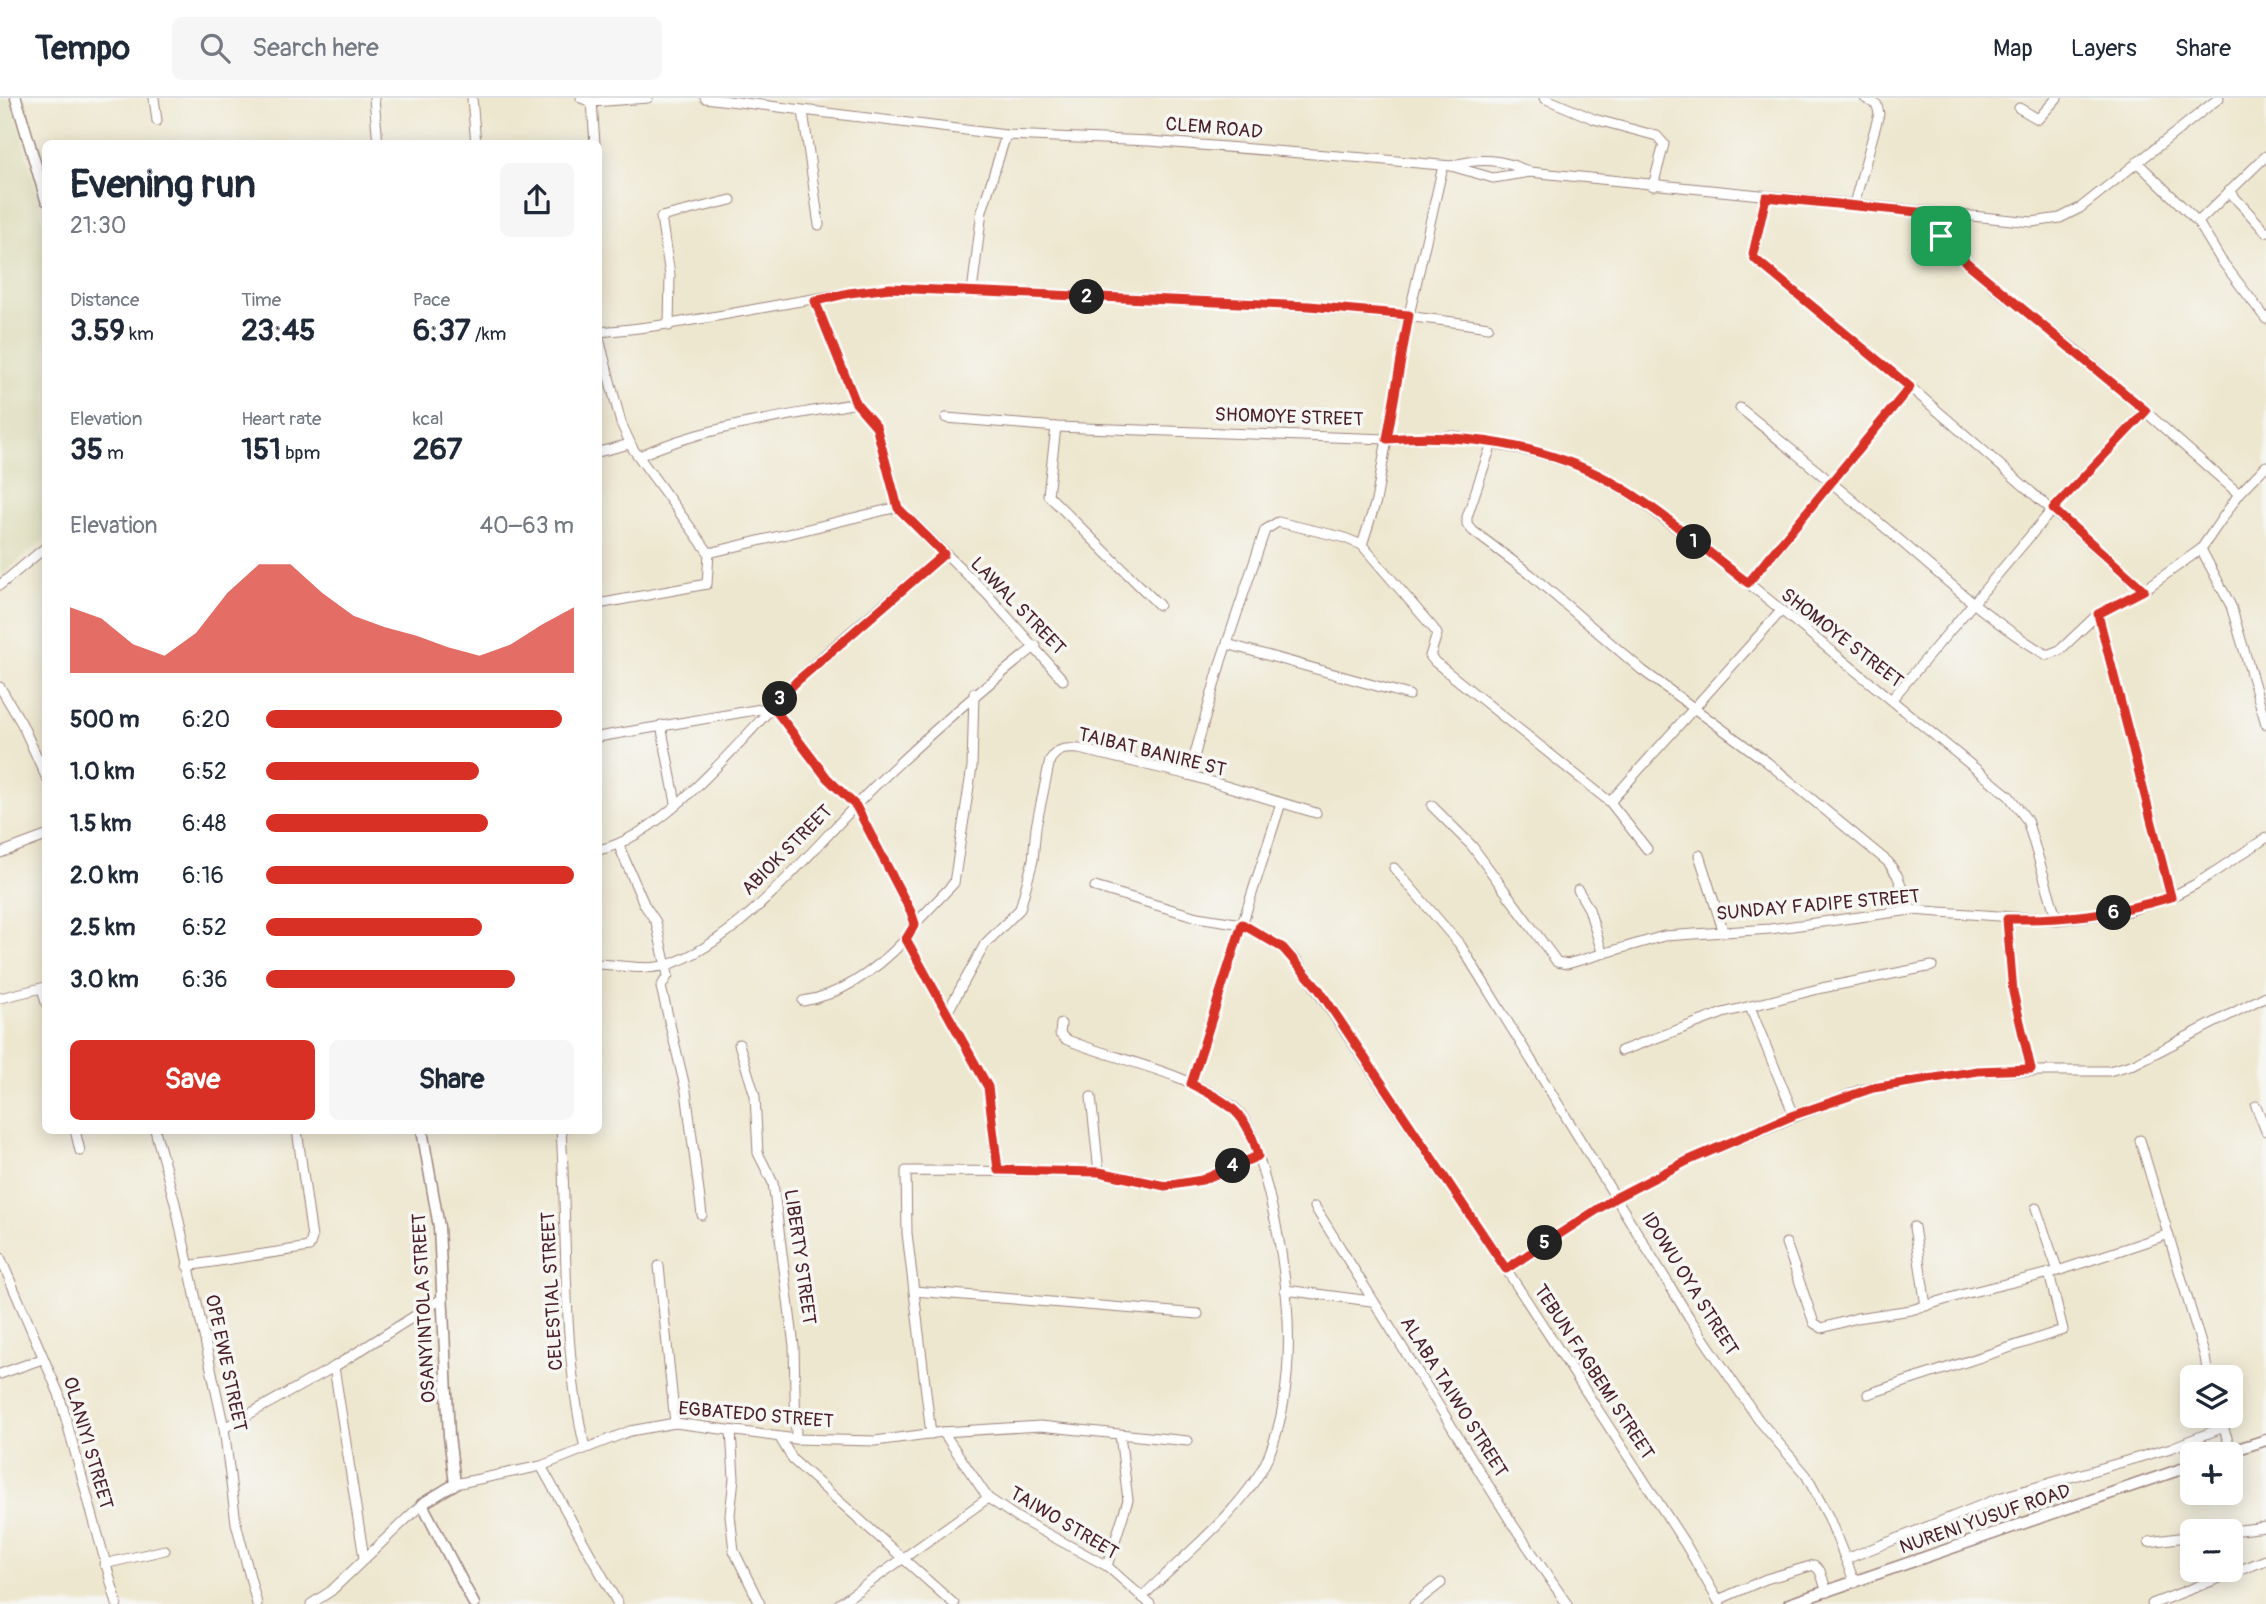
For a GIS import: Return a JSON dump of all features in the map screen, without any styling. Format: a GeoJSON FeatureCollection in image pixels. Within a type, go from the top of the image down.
{"type":"FeatureCollection","features":[{"type":"Feature","properties":{"kind":"street"},"geometry":{"type":"LineString","coordinates":[[16,98],[42,186]]}},
{"type":"Feature","properties":{"kind":"street"},"geometry":{"type":"LineString","coordinates":[[154,98],[157,121]]}},
{"type":"Feature","properties":{"kind":"street"},"geometry":{"type":"LineString","coordinates":[[374,98],[378,140]]}},
{"type":"Feature","properties":{"kind":"street"},"geometry":{"type":"LineString","coordinates":[[472,98],[476,140]]}},
{"type":"Feature","properties":{"kind":"street"},"geometry":{"type":"LineString","coordinates":[[581,98],[592,102],[648,98]]}},
{"type":"Feature","properties":{"kind":"street","name":"CLEM ROAD"},"geometry":{"type":"LineString","coordinates":[[705,98],[1006,135],[1149,141],[1447,166],[1493,177],[1530,172],[2032,222],[2060,218],[2080,208],[2219,98]]}},
{"type":"Feature","properties":{"kind":"street"},"geometry":{"type":"LineString","coordinates":[[1544,98],[1594,119],[1657,136],[1664,144],[1653,186]]}},
{"type":"Feature","properties":{"kind":"street"},"geometry":{"type":"LineString","coordinates":[[1854,204],[1880,114],[1877,105],[1865,98]]}},
{"type":"Feature","properties":{"kind":"street"},"geometry":{"type":"LineString","coordinates":[[2019,108],[2038,119],[2057,98]]}},
{"type":"Feature","properties":{"kind":"street"},"geometry":{"type":"LineString","coordinates":[[592,102],[595,140]]}},
{"type":"Feature","properties":{"kind":"street"},"geometry":{"type":"LineString","coordinates":[[803,111],[819,225]]}},
{"type":"Feature","properties":{"kind":"street"},"geometry":{"type":"LineString","coordinates":[[972,292],[982,211],[1006,135]]}},
{"type":"Feature","properties":{"kind":"street"},"geometry":{"type":"LineString","coordinates":[[2198,222],[2266,156]]}},
{"type":"Feature","properties":{"kind":"street"},"geometry":{"type":"LineString","coordinates":[[1362,545],[1376,500],[1409,315],[1447,166],[1473,159],[1490,159],[1530,172]]}},
{"type":"Feature","properties":{"kind":"street"},"geometry":{"type":"LineString","coordinates":[[2137,162],[2198,222],[2221,260],[2266,319]]}},
{"type":"Feature","properties":{"kind":"street"},"geometry":{"type":"LineString","coordinates":[[2230,191],[2266,232]]}},
{"type":"Feature","properties":{"kind":"street"},"geometry":{"type":"LineString","coordinates":[[1766,197],[1753,254],[1755,259],[1910,387],[2144,590]]}},
{"type":"Feature","properties":{"kind":"street"},"geometry":{"type":"LineString","coordinates":[[670,326],[670,275],[662,217],[731,200]]}},
{"type":"Feature","properties":{"kind":"street"},"geometry":{"type":"LineString","coordinates":[[1938,214],[1941,236],[1960,257],[2146,411],[2239,494]]}},
{"type":"Feature","properties":{"kind":"street"},"geometry":{"type":"LineString","coordinates":[[602,333],[670,326],[890,288],[1296,306],[1409,315],[1488,327]]}},
{"type":"Feature","properties":{"kind":"street","name":"LAWAL STREET"},"geometry":{"type":"LineString","coordinates":[[815,301],[856,403],[876,426],[898,508],[987,594],[1036,646],[1063,680]]}},
{"type":"Feature","properties":{"kind":"street"},"geometry":{"type":"LineString","coordinates":[[602,349],[621,423],[630,444],[709,553],[707,584],[602,603]]}},
{"type":"Feature","properties":{"kind":"street"},"geometry":{"type":"LineString","coordinates":[[1748,583],[1910,387]]}},
{"type":"Feature","properties":{"kind":"street"},"geometry":{"type":"LineString","coordinates":[[639,456],[727,425],[772,420],[856,403]]}},
{"type":"Feature","properties":{"kind":"street"},"geometry":{"type":"LineString","coordinates":[[1740,408],[1832,481],[1973,603],[2017,637],[2047,655],[2060,650],[2098,614],[2144,590],[2201,549],[2239,494],[2266,466]]}},
{"type":"Feature","properties":{"kind":"street"},"geometry":{"type":"LineString","coordinates":[[1892,699],[2053,509],[2146,411]]}},
{"type":"Feature","properties":{"kind":"street","name":"SHOMOYE STREET"},"geometry":{"type":"LineString","coordinates":[[946,418],[1056,427],[1387,439],[1454,436],[1550,457],[1611,481],[1748,583],[2021,808],[2056,920]]}},
{"type":"Feature","properties":{"kind":"street"},"geometry":{"type":"LineString","coordinates":[[1056,427],[1048,495],[1159,605]]}},
{"type":"Feature","properties":{"kind":"street"},"geometry":{"type":"LineString","coordinates":[[1492,443],[1467,524],[1642,670],[1768,762],[1888,862],[1898,875],[1911,910]]}},
{"type":"Feature","properties":{"kind":"street"},"geometry":{"type":"LineString","coordinates":[[602,451],[630,444]]}},
{"type":"Feature","properties":{"kind":"street"},"geometry":{"type":"LineString","coordinates":[[709,553],[898,508]]}},
{"type":"Feature","properties":{"kind":"street"},"geometry":{"type":"LineString","coordinates":[[1189,775],[1227,644],[1269,525],[1278,522],[1362,545],[1434,629],[1437,634],[1430,656],[1435,663],[1610,803],[1647,849]]}},
{"type":"Feature","properties":{"kind":"street"},"geometry":{"type":"LineString","coordinates":[[2201,549],[2231,606],[2266,724]]}},
{"type":"Feature","properties":{"kind":"street"},"geometry":{"type":"LineString","coordinates":[[0,585],[42,551]]}},
{"type":"Feature","properties":{"kind":"street"},"geometry":{"type":"LineString","coordinates":[[602,849],[619,846],[676,803],[796,682],[944,554]]}},
{"type":"Feature","properties":{"kind":"street"},"geometry":{"type":"LineString","coordinates":[[1610,803],[1781,611]]}},
{"type":"Feature","properties":{"kind":"street"},"geometry":{"type":"LineString","coordinates":[[2098,614],[2171,897]]}},
{"type":"Feature","properties":{"kind":"street"},"geometry":{"type":"LineString","coordinates":[[1227,644],[1409,695]]}},
{"type":"Feature","properties":{"kind":"street","name":"ABIOK STREET"},"geometry":{"type":"LineString","coordinates":[[602,964],[666,965],[697,951],[729,929],[767,897],[856,806],[974,694],[1036,646]]}},
{"type":"Feature","properties":{"kind":"street"},"geometry":{"type":"LineString","coordinates":[[0,687],[22,724],[42,768]]}},
{"type":"Feature","properties":{"kind":"street"},"geometry":{"type":"LineString","coordinates":[[803,1001],[846,986],[870,971],[906,939],[915,924],[954,883],[972,767],[974,694]]}},
{"type":"Feature","properties":{"kind":"street"},"geometry":{"type":"LineString","coordinates":[[602,736],[773,707]]}},
{"type":"Feature","properties":{"kind":"street"},"geometry":{"type":"LineString","coordinates":[[773,707],[827,778],[856,806],[915,924]]}},
{"type":"Feature","properties":{"kind":"street"},"geometry":{"type":"LineString","coordinates":[[661,725],[676,803]]}},
{"type":"Feature","properties":{"kind":"street","name":"TAIBAT BANIRE ST"},"geometry":{"type":"LineString","coordinates":[[948,1011],[985,944],[1020,909],[1033,860],[1035,827],[1050,760],[1063,748],[1189,775],[1316,813]]}},
{"type":"Feature","properties":{"kind":"street"},"geometry":{"type":"LineString","coordinates":[[1191,1084],[1281,803]]}},
{"type":"Feature","properties":{"kind":"street","name":"SUNDAY FADIPE STREET"},"geometry":{"type":"LineString","coordinates":[[1432,806],[1472,846],[1557,962],[1567,964],[1664,936],[1770,929],[1911,910],[2007,919],[2056,920],[2128,911],[2171,897],[2266,838]]}},
{"type":"Feature","properties":{"kind":"street"},"geometry":{"type":"LineString","coordinates":[[0,853],[42,837]]}},
{"type":"Feature","properties":{"kind":"street"},"geometry":{"type":"LineString","coordinates":[[619,846],[644,904],[656,922],[666,965],[668,975],[661,986],[686,1091],[702,1215]]}},
{"type":"Feature","properties":{"kind":"street"},"geometry":{"type":"LineString","coordinates":[[1699,855],[1723,930]]}},
{"type":"Feature","properties":{"kind":"street","name":"IDOWU OYA STREET"},"geometry":{"type":"LineString","coordinates":[[1394,868],[1461,946],[1689,1317],[1758,1419],[1806,1475],[1855,1583]]}},
{"type":"Feature","properties":{"kind":"street","name":"TEBUN FAGBEMI STREET"},"geometry":{"type":"LineString","coordinates":[[1095,887],[1196,917],[1242,924],[1283,948],[1318,988],[1506,1269],[1686,1545],[1719,1602]]}},
{"type":"Feature","properties":{"kind":"street"},"geometry":{"type":"LineString","coordinates":[[1578,890],[1588,909],[1602,952]]}},
{"type":"Feature","properties":{"kind":"street"},"geometry":{"type":"LineString","coordinates":[[2007,919],[2013,992],[2031,1069]]}},
{"type":"Feature","properties":{"kind":"street"},"geometry":{"type":"LineString","coordinates":[[906,939],[988,1087],[998,1170]]}},
{"type":"Feature","properties":{"kind":"street"},"geometry":{"type":"LineString","coordinates":[[1621,1051],[1723,1013],[1822,988],[1932,966]]}},
{"type":"Feature","properties":{"kind":"street"},"geometry":{"type":"LineString","coordinates":[[0,998],[42,988]]}},
{"type":"Feature","properties":{"kind":"street"},"geometry":{"type":"LineString","coordinates":[[1506,1269],[1615,1198],[1687,1161],[1794,1115],[1873,1088],[1978,1071],[2109,1071],[2124,1068],[2266,996]]}},
{"type":"Feature","properties":{"kind":"street"},"geometry":{"type":"LineString","coordinates":[[1750,1007],[1794,1115]]}},
{"type":"Feature","properties":{"kind":"street"},"geometry":{"type":"LineString","coordinates":[[1061,1024],[1060,1034],[1065,1039],[1191,1084],[1234,1107],[1254,1141],[1277,1224],[1285,1290],[1285,1382],[1269,1455],[1229,1513],[1142,1597]]}},
{"type":"Feature","properties":{"kind":"street","name":"LIBERTY STREET"},"geometry":{"type":"LineString","coordinates":[[739,1044],[755,1096],[758,1153],[773,1183],[794,1346],[796,1438]]}},
{"type":"Feature","properties":{"kind":"street"},"geometry":{"type":"LineString","coordinates":[[1091,1097],[1099,1172]]}},
{"type":"Feature","properties":{"kind":"street"},"geometry":{"type":"LineString","coordinates":[[2256,1106],[2266,1131]]}},
{"type":"Feature","properties":{"kind":"street"},"geometry":{"type":"LineString","coordinates":[[76,1134],[80,1151]]}},
{"type":"Feature","properties":{"kind":"street","name":"OPE EWE STREET"},"geometry":{"type":"LineString","coordinates":[[156,1134],[175,1203],[224,1429],[236,1523],[257,1604]]}},
{"type":"Feature","properties":{"kind":"street"},"geometry":{"type":"LineString","coordinates":[[187,1266],[309,1247],[312,1238],[298,1134]]}},
{"type":"Feature","properties":{"kind":"street","name":"OSANYINTOLA STREET"},"geometry":{"type":"LineString","coordinates":[[423,1134],[439,1227],[449,1436],[455,1484]]}},
{"type":"Feature","properties":{"kind":"street","name":"CELESTIAL STREET"},"geometry":{"type":"LineString","coordinates":[[561,1134],[570,1335],[578,1416],[585,1448]]}},
{"type":"Feature","properties":{"kind":"street"},"geometry":{"type":"LineString","coordinates":[[2140,1140],[2206,1365]]}},
{"type":"Feature","properties":{"kind":"street"},"geometry":{"type":"LineString","coordinates":[[930,1434],[906,1233],[906,1171],[1099,1172],[1165,1186],[1202,1180],[1258,1156]]}},
{"type":"Feature","properties":{"kind":"street","name":"ALABA TAIWO STREET"},"geometry":{"type":"LineString","coordinates":[[1315,1208],[1513,1525],[1567,1604]]}},
{"type":"Feature","properties":{"kind":"street"},"geometry":{"type":"LineString","coordinates":[[1868,1394],[2063,1330],[2053,1273],[2036,1208]]}},
{"type":"Feature","properties":{"kind":"street"},"geometry":{"type":"LineString","coordinates":[[1913,1227],[1926,1306]]}},
{"type":"Feature","properties":{"kind":"street"},"geometry":{"type":"LineString","coordinates":[[1786,1243],[1814,1323],[1822,1328],[1926,1306],[2053,1273],[2166,1235]]}},
{"type":"Feature","properties":{"kind":"street","name":"OLANIYI STREET"},"geometry":{"type":"LineString","coordinates":[[0,1257],[42,1359],[60,1394],[117,1604]]}},
{"type":"Feature","properties":{"kind":"street"},"geometry":{"type":"LineString","coordinates":[[659,1266],[675,1423]]}},
{"type":"Feature","properties":{"kind":"street"},"geometry":{"type":"LineString","coordinates":[[1285,1290],[1371,1301]]}},
{"type":"Feature","properties":{"kind":"street"},"geometry":{"type":"LineString","coordinates":[[914,1291],[1198,1314]]}},
{"type":"Feature","properties":{"kind":"street"},"geometry":{"type":"LineString","coordinates":[[224,1429],[334,1367],[443,1298]]}},
{"type":"Feature","properties":{"kind":"street"},"geometry":{"type":"LineString","coordinates":[[0,1374],[42,1359]]}},
{"type":"Feature","properties":{"kind":"street"},"geometry":{"type":"LineString","coordinates":[[334,1367],[364,1558]]}},
{"type":"Feature","properties":{"kind":"street","name":"EGBATEDO STREET"},"geometry":{"type":"LineString","coordinates":[[455,1484],[541,1466],[630,1431],[675,1423],[780,1438],[875,1441],[943,1432],[1040,1426],[1188,1441]]}},
{"type":"Feature","properties":{"kind":"street"},"geometry":{"type":"LineString","coordinates":[[1846,1559],[2002,1497],[2171,1448],[2221,1428]]}},
{"type":"Feature","properties":{"kind":"street"},"geometry":{"type":"LineString","coordinates":[[731,1431],[734,1478],[730,1515],[734,1551],[760,1604]]}},
{"type":"Feature","properties":{"kind":"street","name":"TAIWO STREET"},"geometry":{"type":"LineString","coordinates":[[943,1432],[988,1498],[1018,1518],[1107,1566],[1150,1604]]}},
{"type":"Feature","properties":{"kind":"street"},"geometry":{"type":"LineString","coordinates":[[1107,1566],[1128,1500],[1120,1435]]}},
{"type":"Feature","properties":{"kind":"street"},"geometry":{"type":"LineString","coordinates":[[780,1438],[793,1460],[954,1604]]}},
{"type":"Feature","properties":{"kind":"street"},"geometry":{"type":"LineString","coordinates":[[2243,1448],[2266,1440]]}},
{"type":"Feature","properties":{"kind":"street"},"geometry":{"type":"LineString","coordinates":[[541,1466],[618,1604]]}},
{"type":"Feature","properties":{"kind":"street","name":"NURENI YUSUF ROAD"},"geometry":{"type":"LineString","coordinates":[[1789,1604],[2180,1470]]}},
{"type":"Feature","properties":{"kind":"street"},"geometry":{"type":"LineString","coordinates":[[311,1604],[331,1591],[422,1504],[455,1484]]}},
{"type":"Feature","properties":{"kind":"street"},"geometry":{"type":"LineString","coordinates":[[839,1604],[988,1498]]}},
{"type":"Feature","properties":{"kind":"street"},"geometry":{"type":"LineString","coordinates":[[422,1504],[474,1604]]}},
{"type":"Feature","properties":{"kind":"street"},"geometry":{"type":"LineString","coordinates":[[2243,1530],[2266,1527]]}},
{"type":"Feature","properties":{"kind":"street"},"geometry":{"type":"LineString","coordinates":[[2149,1542],[2180,1538]]}},
{"type":"Feature","properties":{"kind":"street"},"geometry":{"type":"LineString","coordinates":[[104,1564],[165,1550]]}},
{"type":"Feature","properties":{"kind":"street"},"geometry":{"type":"LineString","coordinates":[[2152,1604],[2266,1560]]}},
{"type":"Feature","properties":{"kind":"street"},"geometry":{"type":"LineString","coordinates":[[1719,1602],[1766,1579],[1814,1565],[1820,1571],[1827,1592]]}},
{"type":"Feature","properties":{"kind":"street"},"geometry":{"type":"LineString","coordinates":[[1414,1604],[1441,1583]]}},
{"type":"Feature","properties":{"kind":"shaded area"},"geometry":{"type":"Polygon","coordinates":[[[0,98],[10,98],[42,216],[42,541],[0,576],[0,98]]]}},
{"type":"Feature","properties":{"kind":"route"},"geometry":{"type":"LineString","coordinates":[[1766,197],[1938,214],[1941,236],[1997,290],[2073,348],[2146,411],[2053,509],[2144,590],[2098,614],[2171,897],[2128,911],[2109,914],[2056,920],[2007,919],[2013,992],[2031,1069],[1978,1071],[1860,1090],[1794,1115],[1687,1161],[1615,1198],[1506,1269],[1318,988],[1283,948],[1242,924],[1191,1084],[1234,1107],[1254,1141],[1258,1156],[1202,1180],[1165,1186],[1099,1172],[998,1170],[988,1087],[906,939],[915,924],[911,912],[856,806],[827,778],[773,707],[796,682],[944,554],[898,508],[876,426],[856,403],[815,301],[890,288],[1309,306],[1409,315],[1387,439],[1454,436],[1539,453],[1583,467],[1630,493],[1748,583],[1910,387],[1755,259],[1753,254],[1766,197]]}}]}
